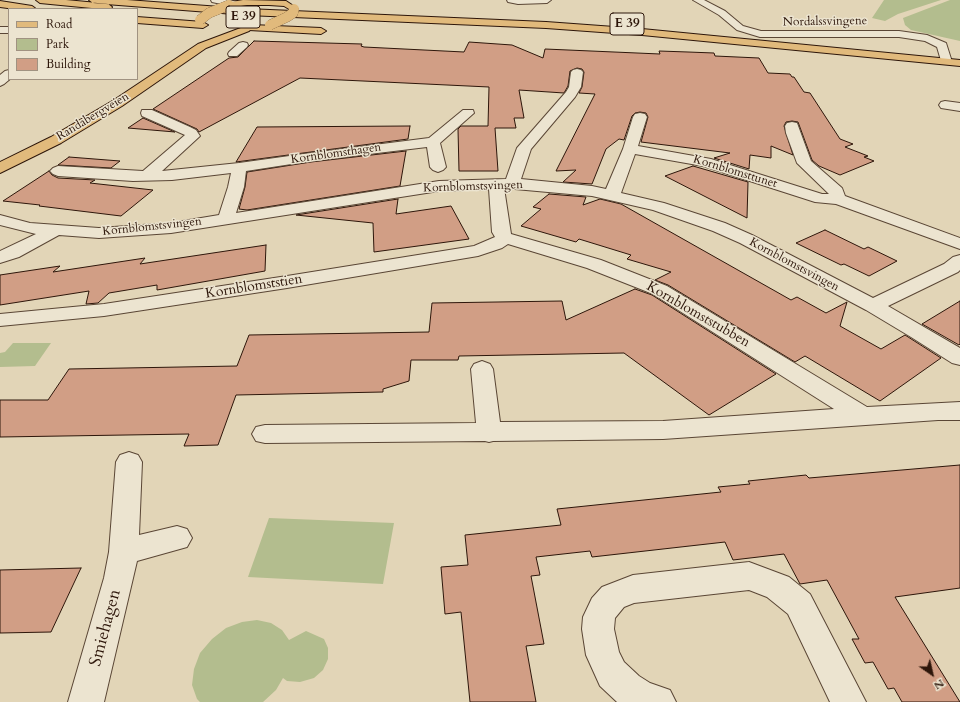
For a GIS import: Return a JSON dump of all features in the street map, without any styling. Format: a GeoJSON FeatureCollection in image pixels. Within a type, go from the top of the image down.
{"type":"FeatureCollection","features":[{"type":"Feature","properties":{"kind":"main road"},"geometry":{"type":"LineString","coordinates":[[40,0],[122,8]]}},
{"type":"Feature","properties":{"kind":"main road","name":"E 39"},"geometry":{"type":"LineString","coordinates":[[93,0],[277,14],[546,25],[656,33],[960,63]]}},
{"type":"Feature","properties":{"kind":"main road","name":"E 39"},"geometry":{"type":"LineString","coordinates":[[178,0],[238,3]]}},
{"type":"Feature","properties":{"kind":"main road"},"geometry":{"type":"LineString","coordinates":[[138,20],[208,26],[249,29],[270,25],[287,17],[293,12],[294,9],[280,2],[238,3],[202,17],[208,26]]}},
{"type":"Feature","properties":{"kind":"main road","name":"E 39"},"geometry":{"type":"LineString","coordinates":[[280,2],[585,20],[793,46]]}},
{"type":"Feature","properties":{"kind":"main road"},"geometry":{"type":"LineString","coordinates":[[0,4],[26,8]]}},
{"type":"Feature","properties":{"kind":"main road","name":"E 39"},"geometry":{"type":"LineString","coordinates":[[138,9],[349,23],[647,38],[833,54],[960,68]]}},
{"type":"Feature","properties":{"kind":"main road"},"geometry":{"type":"LineString","coordinates":[[194,36],[208,26]]}},
{"type":"Feature","properties":{"kind":"main road","name":"E 39"},"geometry":{"type":"LineString","coordinates":[[249,29],[329,31]]}},
{"type":"Feature","properties":{"kind":"main road","name":"Randabergveien"},"geometry":{"type":"LineString","coordinates":[[0,168],[56,140],[118,104],[202,46],[249,29]]}},
{"type":"Feature","properties":{"kind":"main road","name":"E 39"},"geometry":{"type":"LineString","coordinates":[[661,44],[833,54]]}},
{"type":"Feature","properties":{"kind":"main road","name":"Randabergveien"},"geometry":{"type":"LineString","coordinates":[[138,79],[176,51]]}},
{"type":"Feature","properties":{"kind":"main road","name":"Randabergveien"},"geometry":{"type":"LineString","coordinates":[[0,162],[44,139],[137,80]]}},
{"type":"Feature","properties":{"kind":"street"},"geometry":{"type":"LineString","coordinates":[[215,0],[238,3]]}},
{"type":"Feature","properties":{"kind":"street"},"geometry":{"type":"LineString","coordinates":[[511,0],[547,0]]}},
{"type":"Feature","properties":{"kind":"street","name":"Nordalssvingene"},"geometry":{"type":"LineString","coordinates":[[686,0],[700,0],[722,13],[740,28],[760,34],[899,34],[922,37],[942,45],[946,62]]}},
{"type":"Feature","properties":{"kind":"street"},"geometry":{"type":"LineString","coordinates":[[233,54],[243,45]]}},
{"type":"Feature","properties":{"kind":"street"},"geometry":{"type":"LineString","coordinates":[[505,238],[500,232],[504,183],[524,148],[571,94],[575,87],[577,72]]}},
{"type":"Feature","properties":{"kind":"street"},"geometry":{"type":"LineString","coordinates":[[0,82],[6,73]]}},
{"type":"Feature","properties":{"kind":"street"},"geometry":{"type":"LineString","coordinates":[[945,105],[960,107]]}},
{"type":"Feature","properties":{"kind":"street"},"geometry":{"type":"LineString","coordinates":[[147,113],[192,133],[193,136],[147,176]]}},
{"type":"Feature","properties":{"kind":"street"},"geometry":{"type":"LineString","coordinates":[[438,167],[433,142],[468,113]]}},
{"type":"Feature","properties":{"kind":"street"},"geometry":{"type":"LineString","coordinates":[[612,195],[630,149],[640,117]]}},
{"type":"Feature","properties":{"kind":"street"},"geometry":{"type":"LineString","coordinates":[[792,126],[792,133],[804,163],[836,191],[838,199]]}},
{"type":"Feature","properties":{"kind":"street","name":"Kornblomsthagen"},"geometry":{"type":"LineString","coordinates":[[58,171],[147,176],[239,168],[311,157],[433,142]]}},
{"type":"Feature","properties":{"kind":"street","name":"Kornblomsttunet"},"geometry":{"type":"LineString","coordinates":[[630,149],[706,162],[821,198],[838,199],[960,244]]}},
{"type":"Feature","properties":{"kind":"street"},"geometry":{"type":"LineString","coordinates":[[226,219],[236,187],[239,168]]}},
{"type":"Feature","properties":{"kind":"street","name":"Kornblomstsvingen"},"geometry":{"type":"LineString","coordinates":[[0,220],[29,228],[99,233],[171,228],[439,186],[504,183],[612,195],[658,206],[719,227],[873,306],[919,332],[960,358]]}},
{"type":"Feature","properties":{"kind":"street"},"geometry":{"type":"LineString","coordinates":[[0,257],[13,253],[57,230]]}},
{"type":"Feature","properties":{"kind":"street","name":"Kornblomststien"},"geometry":{"type":"LineString","coordinates":[[0,320],[104,310],[294,281],[478,251],[496,244],[505,238]]}},
{"type":"Feature","properties":{"kind":"street","name":"Kornblomststubben"},"geometry":{"type":"LineString","coordinates":[[505,238],[517,240],[594,264],[660,290],[863,416]]}},
{"type":"Feature","properties":{"kind":"street"},"geometry":{"type":"LineString","coordinates":[[873,306],[957,267]]}},
{"type":"Feature","properties":{"kind":"street"},"geometry":{"type":"LineString","coordinates":[[482,369],[489,433]]}},
{"type":"Feature","properties":{"kind":"street"},"geometry":{"type":"LineString","coordinates":[[265,434],[489,433],[663,430],[863,416],[960,411]]}},
{"type":"Feature","properties":{"kind":"street","name":"Smiehagen"},"geometry":{"type":"LineString","coordinates":[[86,702],[119,578],[124,552],[129,462]]}},
{"type":"Feature","properties":{"kind":"street"},"geometry":{"type":"LineString","coordinates":[[124,552],[177,538]]}},
{"type":"Feature","properties":{"kind":"street"},"geometry":{"type":"LineString","coordinates":[[658,702],[644,699],[627,688],[612,674],[603,655],[598,629],[599,616],[603,608],[613,598],[634,589],[749,576],[778,587],[799,604],[848,702]]}},
{"type":"Feature","properties":{"kind":"green space"},"geometry":{"type":"Polygon","coordinates":[[[884,0],[941,0],[898,14],[885,21],[872,18],[884,0]]]}},
{"type":"Feature","properties":{"kind":"green space"},"geometry":{"type":"Polygon","coordinates":[[[950,0],[960,0],[960,41],[911,30],[905,25],[903,18],[950,0]]]}},
{"type":"Feature","properties":{"kind":"green space"},"geometry":{"type":"Polygon","coordinates":[[[13,343],[51,343],[35,366],[0,367],[0,353],[5,352],[13,343]]]}},
{"type":"Feature","properties":{"kind":"green space"},"geometry":{"type":"Polygon","coordinates":[[[269,518],[394,523],[383,584],[248,577],[269,518]]]}},
{"type":"Feature","properties":{"kind":"green space"},"geometry":{"type":"Polygon","coordinates":[[[257,620],[271,623],[282,630],[289,640],[306,631],[324,639],[328,648],[328,659],[323,670],[314,678],[300,682],[287,681],[283,678],[276,690],[263,702],[200,702],[197,699],[192,685],[194,669],[200,653],[212,639],[226,628],[242,622],[257,620]]]}},
{"type":"Feature","properties":{"kind":"building"},"geometry":{"type":"Polygon","coordinates":[[[254,41],[362,44],[361,46],[364,47],[464,52],[469,42],[512,45],[543,58],[545,49],[660,54],[659,51],[714,53],[715,56],[759,58],[768,73],[790,74],[794,77],[804,92],[810,93],[840,139],[853,144],[845,147],[868,156],[864,157],[874,161],[840,175],[819,166],[812,160],[798,122],[792,121],[786,122],[784,126],[793,155],[771,146],[771,158],[750,155],[749,169],[714,158],[730,153],[641,142],[648,117],[646,113],[640,112],[635,113],[632,116],[624,140],[619,139],[606,149],[592,184],[563,182],[576,170],[556,171],[595,94],[579,93],[582,87],[584,72],[582,69],[577,68],[570,71],[568,86],[564,93],[519,90],[524,118],[514,118],[516,128],[495,128],[498,171],[459,171],[458,129],[461,126],[488,126],[489,87],[300,78],[199,132],[197,129],[153,109],[229,58],[238,57],[254,41]]]}},
{"type":"Feature","properties":{"kind":"building"},"geometry":{"type":"Polygon","coordinates":[[[143,118],[175,132],[128,128],[143,118]]]}},
{"type":"Feature","properties":{"kind":"building"},"geometry":{"type":"Polygon","coordinates":[[[410,126],[408,139],[236,162],[257,127],[410,126]]]}},
{"type":"Feature","properties":{"kind":"building"},"geometry":{"type":"Polygon","coordinates":[[[406,151],[400,186],[247,210],[239,209],[245,187],[247,172],[311,162],[406,151]]]}},
{"type":"Feature","properties":{"kind":"building"},"geometry":{"type":"Polygon","coordinates":[[[69,157],[120,161],[111,168],[58,165],[69,157]]]}},
{"type":"Feature","properties":{"kind":"building"},"geometry":{"type":"Polygon","coordinates":[[[693,166],[748,182],[747,218],[665,176],[693,166]]]}},
{"type":"Feature","properties":{"kind":"building"},"geometry":{"type":"Polygon","coordinates":[[[49,171],[52,175],[58,178],[95,180],[90,183],[153,190],[121,216],[3,201],[49,171]]]}},
{"type":"Feature","properties":{"kind":"building"},"geometry":{"type":"Polygon","coordinates":[[[549,194],[586,197],[583,205],[600,199],[621,204],[791,300],[797,297],[826,313],[847,302],[840,326],[881,349],[905,335],[941,358],[880,401],[805,356],[795,362],[668,285],[655,280],[671,272],[627,259],[631,255],[579,239],[576,242],[521,226],[541,209],[533,207],[549,194]]]}},
{"type":"Feature","properties":{"kind":"building"},"geometry":{"type":"Polygon","coordinates":[[[398,199],[396,214],[451,206],[469,239],[374,252],[373,223],[296,215],[398,199]]]}},
{"type":"Feature","properties":{"kind":"building"},"geometry":{"type":"Polygon","coordinates":[[[825,230],[864,249],[868,247],[897,261],[869,276],[844,264],[841,265],[796,243],[825,230]]]}},
{"type":"Feature","properties":{"kind":"building"},"geometry":{"type":"Polygon","coordinates":[[[266,245],[265,271],[157,290],[157,285],[109,293],[98,303],[86,304],[89,291],[0,305],[0,275],[60,266],[53,272],[145,258],[140,264],[266,245]]]}},
{"type":"Feature","properties":{"kind":"building"},"geometry":{"type":"Polygon","coordinates":[[[635,289],[652,295],[776,374],[709,415],[624,353],[459,356],[458,360],[411,360],[409,381],[383,389],[383,392],[236,395],[218,445],[184,446],[189,434],[0,437],[0,400],[48,400],[69,369],[237,366],[249,335],[429,332],[432,303],[562,301],[566,320],[635,289]]]}},
{"type":"Feature","properties":{"kind":"building"},"geometry":{"type":"Polygon","coordinates":[[[960,301],[959,345],[922,324],[960,301]]]}},
{"type":"Feature","properties":{"kind":"building"},"geometry":{"type":"Polygon","coordinates":[[[960,465],[960,588],[895,597],[960,702],[902,702],[894,688],[888,689],[873,662],[865,663],[852,639],[859,639],[827,580],[800,584],[784,554],[733,560],[725,542],[592,557],[590,551],[536,557],[540,575],[531,576],[544,644],[526,646],[536,702],[470,702],[461,612],[445,614],[441,567],[468,565],[465,535],[561,525],[557,509],[721,492],[718,487],[750,484],[748,481],[806,475],[809,478],[960,465]]]}},
{"type":"Feature","properties":{"kind":"building"},"geometry":{"type":"Polygon","coordinates":[[[81,568],[51,632],[0,633],[0,570],[81,568]]]}}]}
